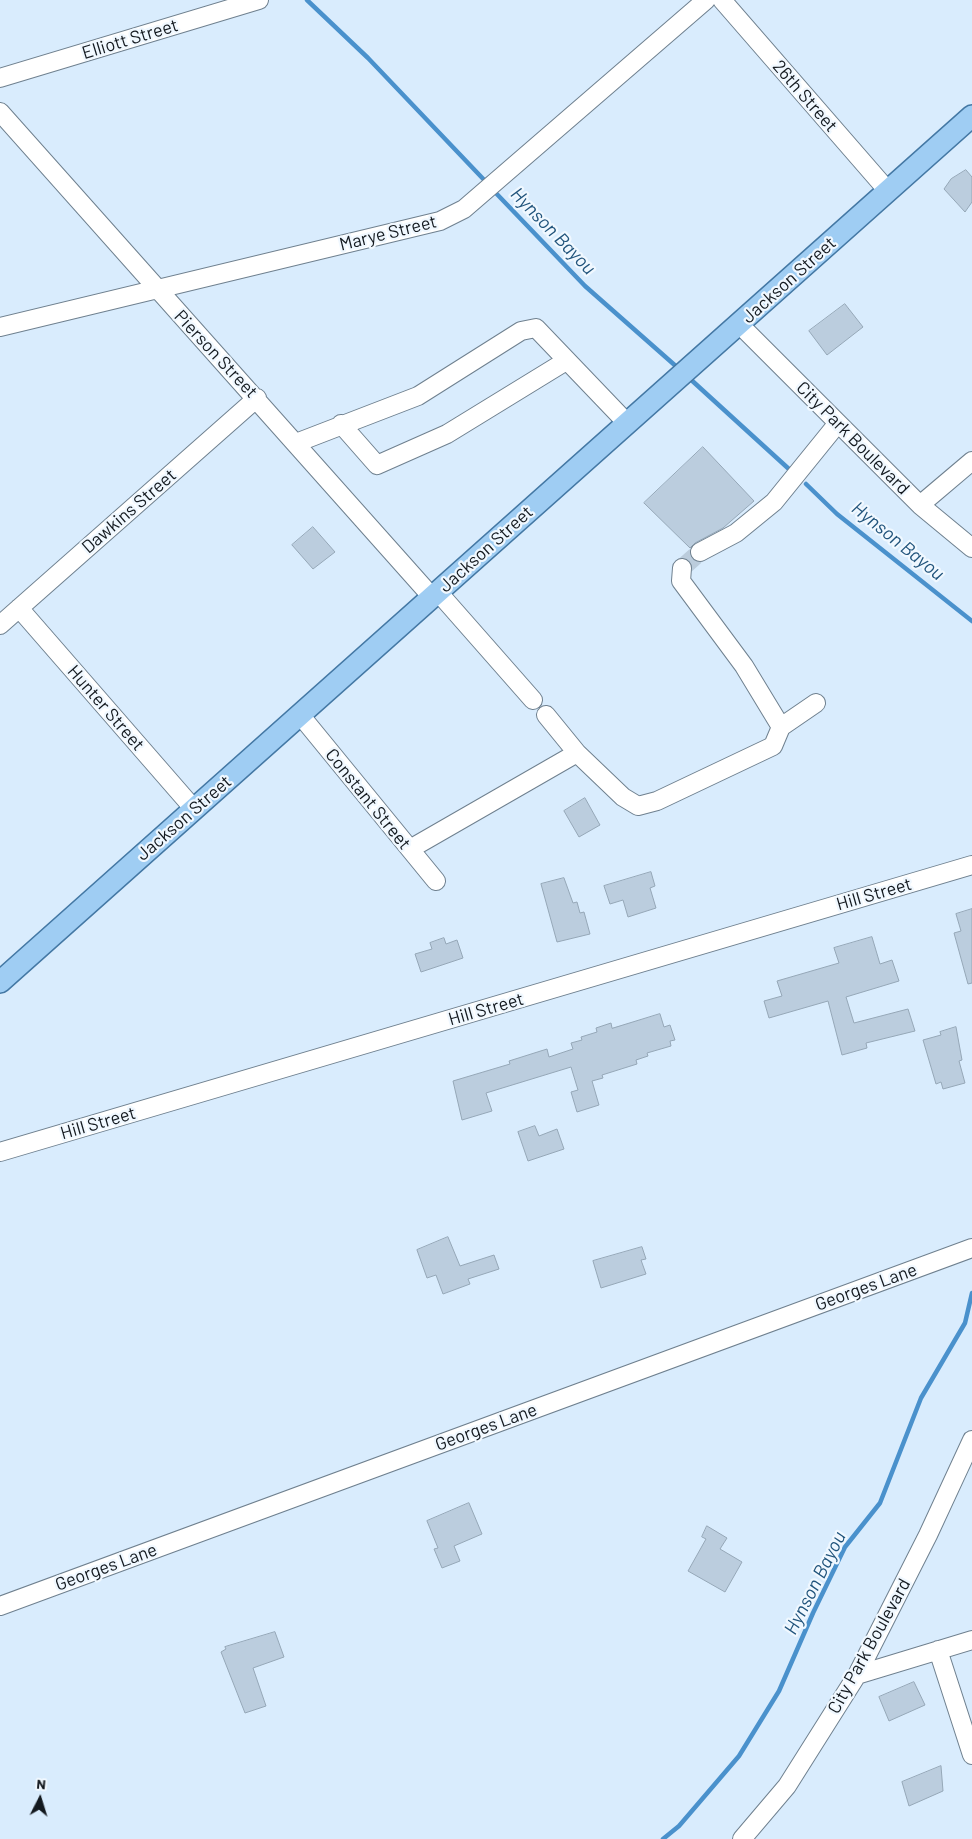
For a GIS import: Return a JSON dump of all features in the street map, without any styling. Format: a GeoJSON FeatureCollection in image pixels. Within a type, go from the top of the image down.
{"type":"FeatureCollection","features":[{"type":"Feature","properties":{"kind":"main road","name":"Jackson Street"},"geometry":{"type":"LineString","coordinates":[[0,982],[300,716],[626,422],[972,116]]}},
{"type":"Feature","properties":{"kind":"street","name":"Elliott Street"},"geometry":{"type":"LineString","coordinates":[[0,78],[259,0]]}},
{"type":"Feature","properties":{"kind":"street","name":"Marye Street"},"geometry":{"type":"LineString","coordinates":[[0,327],[440,221],[464,210],[706,0]]}},
{"type":"Feature","properties":{"kind":"street","name":"26th Street"},"geometry":{"type":"LineString","coordinates":[[722,0],[888,191]]}},
{"type":"Feature","properties":{"kind":"street","name":"Pierson Street"},"geometry":{"type":"LineString","coordinates":[[0,112],[156,289],[533,700]]}},
{"type":"Feature","properties":{"kind":"street","name":"City Park Boulevard"},"geometry":{"type":"LineString","coordinates":[[739,324],[920,505],[972,548]]}},
{"type":"Feature","properties":{"kind":"street"},"geometry":{"type":"LineString","coordinates":[[296,443],[341,424],[418,396],[520,331],[536,328],[626,422]]}},
{"type":"Feature","properties":{"kind":"street"},"geometry":{"type":"LineString","coordinates":[[341,424],[377,464],[446,434],[566,361]]}},
{"type":"Feature","properties":{"kind":"street","name":"Dawkins Street"},"geometry":{"type":"LineString","coordinates":[[0,625],[257,398]]}},
{"type":"Feature","properties":{"kind":"street"},"geometry":{"type":"LineString","coordinates":[[700,552],[736,533],[774,502],[838,422]]}},
{"type":"Feature","properties":{"kind":"street"},"geometry":{"type":"LineString","coordinates":[[920,505],[972,461]]}},
{"type":"Feature","properties":{"kind":"street"},"geometry":{"type":"LineString","coordinates":[[682,568],[681,581],[744,666],[781,727]]}},
{"type":"Feature","properties":{"kind":"street","name":"Hunter Street"},"geometry":{"type":"LineString","coordinates":[[19,608],[194,809]]}},
{"type":"Feature","properties":{"kind":"street"},"geometry":{"type":"LineString","coordinates":[[546,715],[578,753],[623,796],[638,806],[657,800],[773,746],[781,727],[816,703]]}},
{"type":"Feature","properties":{"kind":"street","name":"Constant Street"},"geometry":{"type":"LineString","coordinates":[[300,716],[436,881]]}},
{"type":"Feature","properties":{"kind":"street"},"geometry":{"type":"LineString","coordinates":[[410,849],[578,753]]}},
{"type":"Feature","properties":{"kind":"street","name":"Hill Street"},"geometry":{"type":"LineString","coordinates":[[0,1152],[972,865]]}},
{"type":"Feature","properties":{"kind":"street","name":"Georges Lane"},"geometry":{"type":"LineString","coordinates":[[0,1606],[972,1248]]}},
{"type":"Feature","properties":{"kind":"street","name":"City Park Boulevard"},"geometry":{"type":"LineString","coordinates":[[742,1839],[787,1786],[856,1675],[928,1535],[972,1440]]}},
{"type":"Feature","properties":{"kind":"street"},"geometry":{"type":"LineString","coordinates":[[856,1675],[972,1640]]}},
{"type":"Feature","properties":{"kind":"street"},"geometry":{"type":"LineString","coordinates":[[938,1650],[972,1755]]}},
{"type":"Feature","properties":{"kind":"building"},"geometry":{"type":"Polygon","coordinates":[[[966,170],[972,177],[972,202],[965,212],[944,189],[951,179],[966,170]]]}},
{"type":"Feature","properties":{"kind":"building"},"geometry":{"type":"Polygon","coordinates":[[[845,304],[863,327],[827,355],[809,331],[845,304]]]}},
{"type":"Feature","properties":{"kind":"building"},"geometry":{"type":"Polygon","coordinates":[[[703,447],[754,501],[723,528],[695,543],[690,548],[644,503],[703,447]]]}},
{"type":"Feature","properties":{"kind":"building"},"geometry":{"type":"Polygon","coordinates":[[[313,527],[335,552],[313,569],[292,545],[313,527]]]}},
{"type":"Feature","properties":{"kind":"building"},"geometry":{"type":"Polygon","coordinates":[[[585,798],[600,825],[579,837],[564,811],[585,798]]]}},
{"type":"Feature","properties":{"kind":"building"},"geometry":{"type":"Polygon","coordinates":[[[651,872],[655,886],[650,888],[656,908],[628,917],[623,900],[610,904],[604,886],[651,872]]]}},
{"type":"Feature","properties":{"kind":"building"},"geometry":{"type":"Polygon","coordinates":[[[564,878],[573,903],[577,902],[580,913],[584,912],[590,934],[557,942],[541,884],[564,878]]]}},
{"type":"Feature","properties":{"kind":"building"},"geometry":{"type":"Polygon","coordinates":[[[972,909],[972,983],[968,984],[954,933],[961,931],[956,914],[972,909]]]}},
{"type":"Feature","properties":{"kind":"building"},"geometry":{"type":"Polygon","coordinates":[[[872,937],[880,964],[892,960],[899,981],[846,997],[854,1023],[908,1009],[915,1031],[866,1043],[867,1048],[842,1055],[828,1001],[769,1018],[764,1001],[782,996],[777,981],[839,963],[834,948],[872,937]]]}},
{"type":"Feature","properties":{"kind":"building"},"geometry":{"type":"Polygon","coordinates":[[[444,938],[446,944],[457,940],[463,958],[421,972],[415,954],[432,949],[430,943],[444,938]]]}},
{"type":"Feature","properties":{"kind":"building"},"geometry":{"type":"Polygon","coordinates":[[[660,1014],[664,1027],[670,1025],[675,1040],[670,1041],[671,1046],[647,1053],[648,1056],[636,1060],[637,1064],[602,1075],[603,1078],[592,1081],[599,1105],[577,1112],[571,1092],[578,1090],[571,1067],[486,1093],[492,1111],[462,1120],[453,1081],[510,1064],[509,1061],[547,1049],[549,1057],[573,1049],[571,1043],[582,1040],[581,1037],[597,1032],[596,1028],[611,1023],[612,1028],[660,1014]]]}},
{"type":"Feature","properties":{"kind":"building"},"geometry":{"type":"Polygon","coordinates":[[[956,1027],[962,1060],[959,1061],[965,1083],[943,1089],[941,1082],[936,1084],[923,1040],[941,1035],[940,1032],[956,1027]]]}},
{"type":"Feature","properties":{"kind":"building"},"geometry":{"type":"Polygon","coordinates":[[[535,1126],[539,1136],[557,1129],[564,1149],[528,1161],[518,1132],[535,1126]]]}},
{"type":"Feature","properties":{"kind":"building"},"geometry":{"type":"Polygon","coordinates":[[[448,1237],[460,1266],[494,1255],[499,1269],[468,1279],[470,1284],[443,1294],[436,1275],[427,1278],[417,1250],[448,1237]]]}},
{"type":"Feature","properties":{"kind":"building"},"geometry":{"type":"Polygon","coordinates":[[[642,1247],[646,1259],[641,1260],[646,1274],[601,1288],[593,1261],[642,1247]]]}},
{"type":"Feature","properties":{"kind":"building"},"geometry":{"type":"Polygon","coordinates":[[[469,1503],[482,1534],[454,1546],[460,1561],[442,1568],[434,1549],[438,1548],[427,1521],[469,1503]]]}},
{"type":"Feature","properties":{"kind":"building"},"geometry":{"type":"Polygon","coordinates":[[[707,1526],[727,1538],[720,1549],[742,1562],[725,1592],[688,1571],[706,1539],[702,1537],[707,1526]]]}},
{"type":"Feature","properties":{"kind":"building"},"geometry":{"type":"Polygon","coordinates":[[[275,1632],[284,1657],[253,1668],[266,1706],[245,1713],[221,1652],[226,1649],[225,1647],[275,1632]]]}},
{"type":"Feature","properties":{"kind":"building"},"geometry":{"type":"Polygon","coordinates":[[[914,1682],[925,1705],[889,1721],[879,1697],[914,1682]]]}},
{"type":"Feature","properties":{"kind":"building"},"geometry":{"type":"Polygon","coordinates":[[[941,1766],[943,1791],[909,1806],[902,1782],[941,1766]]]}},
{"type":"Feature","properties":{"kind":"waterway","name":"Hynson Bayou"},"geometry":{"type":"LineString","coordinates":[[307,0],[368,58],[488,184]]}},
{"type":"Feature","properties":{"kind":"waterway","name":"Hynson Bayou"},"geometry":{"type":"LineString","coordinates":[[493,190],[585,286],[678,368]]}},
{"type":"Feature","properties":{"kind":"waterway","name":"Hynson Bayou"},"geometry":{"type":"LineString","coordinates":[[688,377],[790,470]]}},
{"type":"Feature","properties":{"kind":"waterway","name":"Hynson Bayou"},"geometry":{"type":"LineString","coordinates":[[806,484],[837,514],[972,621]]}},
{"type":"Feature","properties":{"kind":"waterway","name":"Hynson Bayou"},"geometry":{"type":"LineString","coordinates":[[663,1839],[679,1826],[739,1756],[779,1691],[813,1613],[845,1547],[880,1503],[921,1398],[965,1323],[972,1293]]}},
{"type":"Feature","properties":{"kind":"tunnel"},"geometry":{"type":"LineString","coordinates":[[682,568],[700,552]]}}]}
